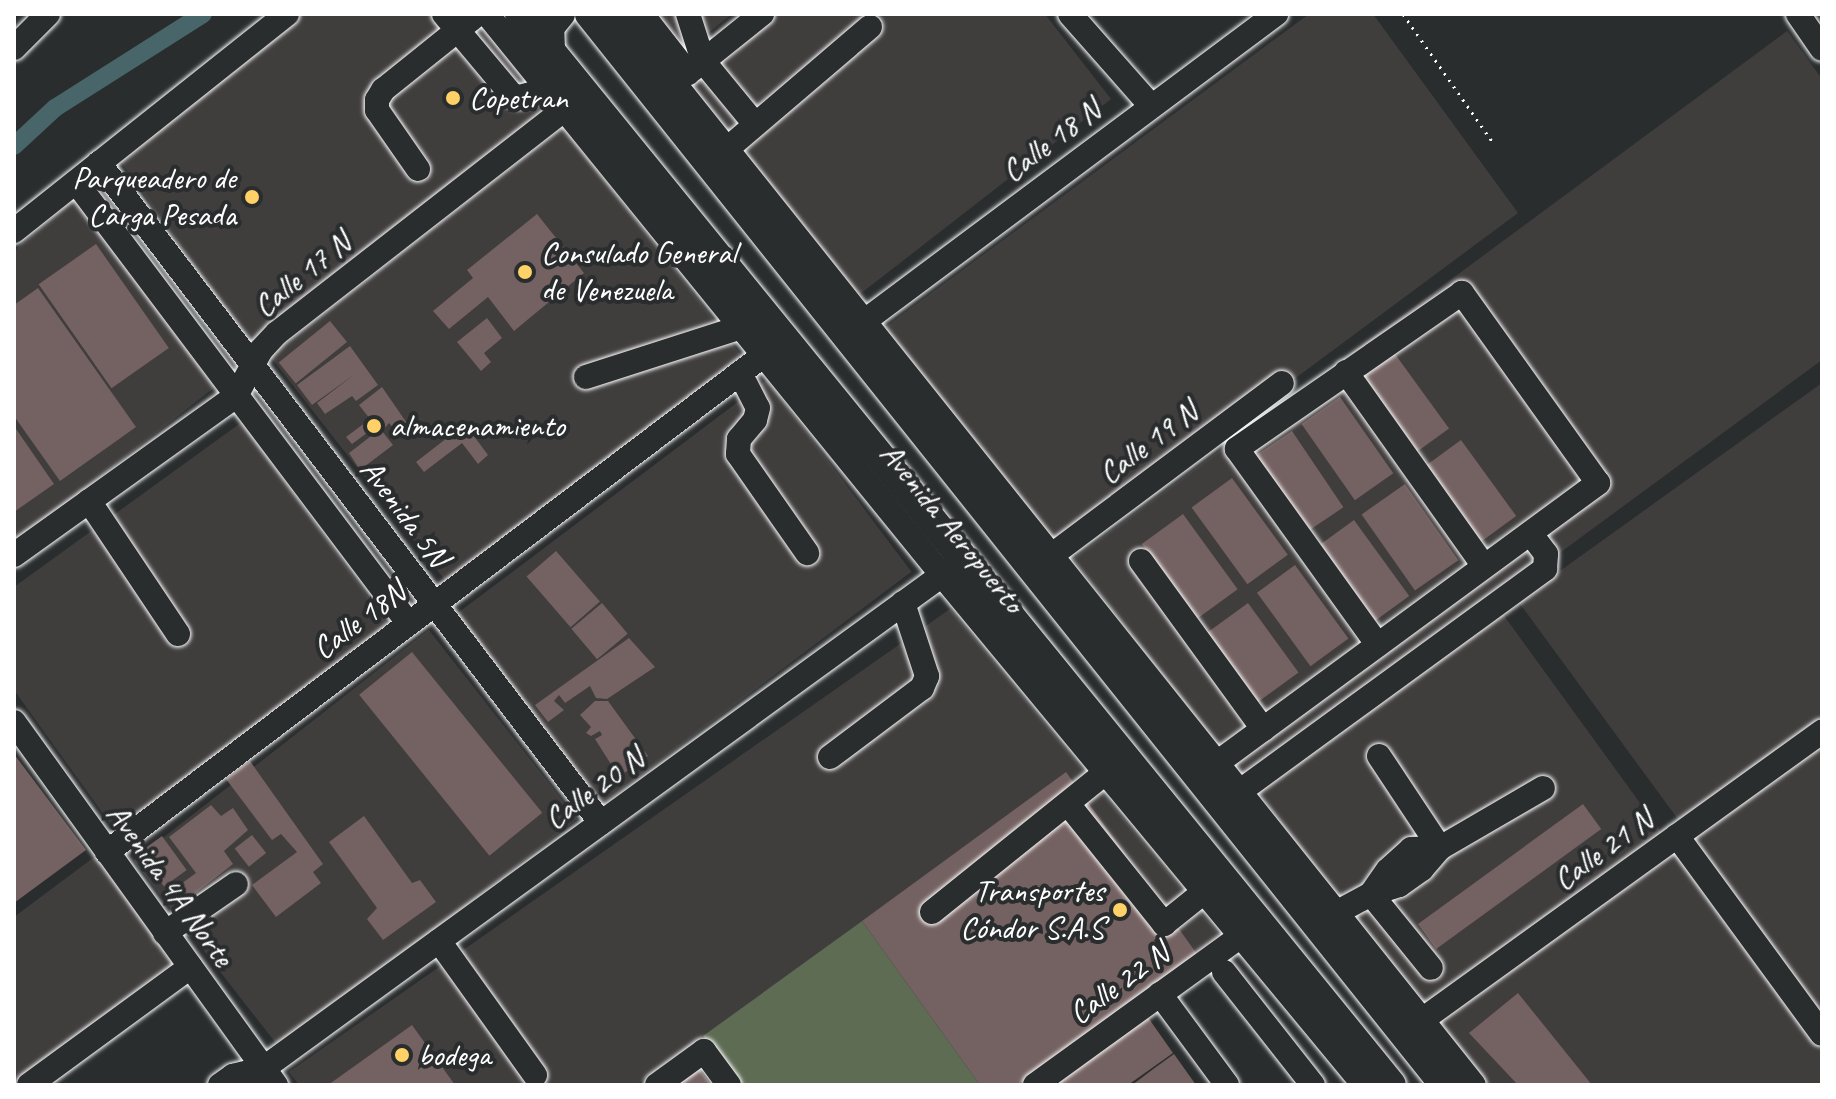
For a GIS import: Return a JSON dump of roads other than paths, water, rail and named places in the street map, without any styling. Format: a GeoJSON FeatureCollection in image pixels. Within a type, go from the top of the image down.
{"type":"FeatureCollection","features":[{"type":"Feature","properties":{"kind":"main road","name":"Avenida Aeropuerto"},"geometry":{"type":"LineString","coordinates":[[520,14],[952,568],[1391,1085]]}},
{"type":"Feature","properties":{"kind":"main road"},"geometry":{"type":"LineString","coordinates":[[550,50],[549,27],[560,14]]}},
{"type":"Feature","properties":{"kind":"main road","name":"Avenida Aeropuerto"},"geometry":{"type":"LineString","coordinates":[[590,14],[994,501],[1106,664],[1445,1085]]}},
{"type":"Feature","properties":{"kind":"main road"},"geometry":{"type":"LineString","coordinates":[[596,14],[629,17]]}},
{"type":"Feature","properties":{"kind":"main road"},"geometry":{"type":"LineString","coordinates":[[1106,664],[1145,674]]}},
{"type":"Feature","properties":{"kind":"street"},"geometry":{"type":"LineString","coordinates":[[14,48],[48,14]]}},
{"type":"Feature","properties":{"kind":"street"},"geometry":{"type":"LineString","coordinates":[[14,231],[287,14]]}},
{"type":"Feature","properties":{"kind":"street"},"geometry":{"type":"LineString","coordinates":[[418,169],[377,110],[377,100],[383,90],[451,22],[478,14]]}},
{"type":"Feature","properties":{"kind":"street","name":"Avenida Aeropuerto"},"geometry":{"type":"LineString","coordinates":[[487,14],[764,355],[952,568]]}},
{"type":"Feature","properties":{"kind":"street"},"geometry":{"type":"LineString","coordinates":[[688,14],[689,72]]}},
{"type":"Feature","properties":{"kind":"street"},"geometry":{"type":"LineString","coordinates":[[689,72],[762,14]]}},
{"type":"Feature","properties":{"kind":"street"},"geometry":{"type":"LineString","coordinates":[[1070,14],[1151,106]]}},
{"type":"Feature","properties":{"kind":"street","name":"Calle 18 N"},"geometry":{"type":"LineString","coordinates":[[866,320],[1276,14]]}},
{"type":"Feature","properties":{"kind":"street"},"geometry":{"type":"LineString","coordinates":[[1798,14],[1822,49]]}},
{"type":"Feature","properties":{"kind":"street","name":"Avenida Aeropuerto"},"geometry":{"type":"LineString","coordinates":[[629,17],[689,72],[727,149],[866,320],[994,501],[1052,555],[1334,914],[1474,1085]]}},
{"type":"Feature","properties":{"kind":"street"},"geometry":{"type":"LineString","coordinates":[[451,22],[512,95],[519,97],[549,89]]}},
{"type":"Feature","properties":{"kind":"street"},"geometry":{"type":"LineString","coordinates":[[727,149],[870,27]]}},
{"type":"Feature","properties":{"kind":"street"},"geometry":{"type":"LineString","coordinates":[[689,72],[755,124]]}},
{"type":"Feature","properties":{"kind":"street","name":"Calle 17 N"},"geometry":{"type":"LineString","coordinates":[[14,555],[236,396],[277,333],[565,109]]}},
{"type":"Feature","properties":{"kind":"street","name":"Avenida 5N"},"geometry":{"type":"LineString","coordinates":[[99,163],[601,823]]}},
{"type":"Feature","properties":{"kind":"street","name":"Avenida 5N"},"geometry":{"type":"LineString","coordinates":[[76,182],[409,624]]}},
{"type":"Feature","properties":{"kind":"street"},"geometry":{"type":"LineString","coordinates":[[1217,763],[1378,645],[1484,566],[1598,483],[1462,293],[1237,449],[1378,645]]}},
{"type":"Feature","properties":{"kind":"street"},"geometry":{"type":"LineString","coordinates":[[586,377],[742,327]]}},
{"type":"Feature","properties":{"kind":"street","name":"Calle 18N"},"geometry":{"type":"LineString","coordinates":[[107,852],[764,355]]}},
{"type":"Feature","properties":{"kind":"street"},"geometry":{"type":"LineString","coordinates":[[1346,372],[1484,566]]}},
{"type":"Feature","properties":{"kind":"street"},"geometry":{"type":"LineString","coordinates":[[740,373],[758,408],[755,420],[739,439],[738,454],[807,553]]}},
{"type":"Feature","properties":{"kind":"street","name":"Calle 19 N"},"geometry":{"type":"LineString","coordinates":[[1052,555],[1282,383]]}},
{"type":"Feature","properties":{"kind":"street"},"geometry":{"type":"LineString","coordinates":[[89,501],[178,634]]}},
{"type":"Feature","properties":{"kind":"street"},"geometry":{"type":"LineString","coordinates":[[1239,792],[1545,569],[1546,554],[1530,533]]}},
{"type":"Feature","properties":{"kind":"street"},"geometry":{"type":"LineString","coordinates":[[1141,561],[1263,729]]}},
{"type":"Feature","properties":{"kind":"street","name":"Calle 20 N"},"geometry":{"type":"LineString","coordinates":[[220,1085],[233,1076],[263,1079],[439,941],[952,568]]}},
{"type":"Feature","properties":{"kind":"street"},"geometry":{"type":"LineString","coordinates":[[830,757],[922,688],[927,676],[903,603]]}},
{"type":"Feature","properties":{"kind":"street","name":"Avenida Aeropuerto"},"geometry":{"type":"LineString","coordinates":[[1068,708],[1106,772],[1364,1085]]}},
{"type":"Feature","properties":{"kind":"street","name":"Avenida 4A Norte"},"geometry":{"type":"LineString","coordinates":[[14,722],[190,967],[263,1079]]}},
{"type":"Feature","properties":{"kind":"street","name":"Calle 21 N"},"geometry":{"type":"LineString","coordinates":[[1422,1020],[1822,731]]}},
{"type":"Feature","properties":{"kind":"street"},"geometry":{"type":"LineString","coordinates":[[1379,756],[1440,848]]}},
{"type":"Feature","properties":{"kind":"street"},"geometry":{"type":"LineString","coordinates":[[932,912],[1106,772]]}},
{"type":"Feature","properties":{"kind":"street"},"geometry":{"type":"LineString","coordinates":[[1334,914],[1371,894],[1388,870],[1411,849],[1440,848],[1543,788]]}},
{"type":"Feature","properties":{"kind":"street"},"geometry":{"type":"LineString","coordinates":[[1068,804],[1164,924],[1205,891]]}},
{"type":"Feature","properties":{"kind":"street"},"geometry":{"type":"LineString","coordinates":[[1677,836],[1822,1034]]}},
{"type":"Feature","properties":{"kind":"street"},"geometry":{"type":"LineString","coordinates":[[165,933],[236,884]]}},
{"type":"Feature","properties":{"kind":"street"},"geometry":{"type":"LineString","coordinates":[[1371,894],[1431,968]]}},
{"type":"Feature","properties":{"kind":"street","name":"Calle 22 N"},"geometry":{"type":"LineString","coordinates":[[1035,1085],[1242,935]]}},
{"type":"Feature","properties":{"kind":"street"},"geometry":{"type":"LineString","coordinates":[[439,941],[535,1075]]}},
{"type":"Feature","properties":{"kind":"street"},"geometry":{"type":"LineString","coordinates":[[29,1085],[190,967]]}},
{"type":"Feature","properties":{"kind":"street"},"geometry":{"type":"LineString","coordinates":[[1224,972],[1313,1085]]}},
{"type":"Feature","properties":{"kind":"street"},"geometry":{"type":"LineString","coordinates":[[1160,994],[1225,1085]]}},
{"type":"Feature","properties":{"kind":"street"},"geometry":{"type":"LineString","coordinates":[[657,1085],[704,1051],[729,1085]]}},
{"type":"Feature","properties":{"kind":"waterway"},"geometry":{"type":"LineString","coordinates":[[14,146],[55,108],[203,14]]}},
{"type":"Feature","properties":{"kind":"place","name":"Copetran"},"geometry":{"type":"Point","coordinates":[453,98]}},
{"type":"Feature","properties":{"kind":"place","name":"Parqueadero de Carga Pesada"},"geometry":{"type":"Point","coordinates":[252,197]}},
{"type":"Feature","properties":{"kind":"place","name":"Consulado General de Venezuela"},"geometry":{"type":"Point","coordinates":[525,272]}},
{"type":"Feature","properties":{"kind":"place","name":"almacenamiento"},"geometry":{"type":"Point","coordinates":[374,426]}},
{"type":"Feature","properties":{"kind":"place","name":"Transportes Cóndor S.A.S"},"geometry":{"type":"Point","coordinates":[1120,910]}},
{"type":"Feature","properties":{"kind":"place","name":"bodega"},"geometry":{"type":"Point","coordinates":[402,1055]}}]}
